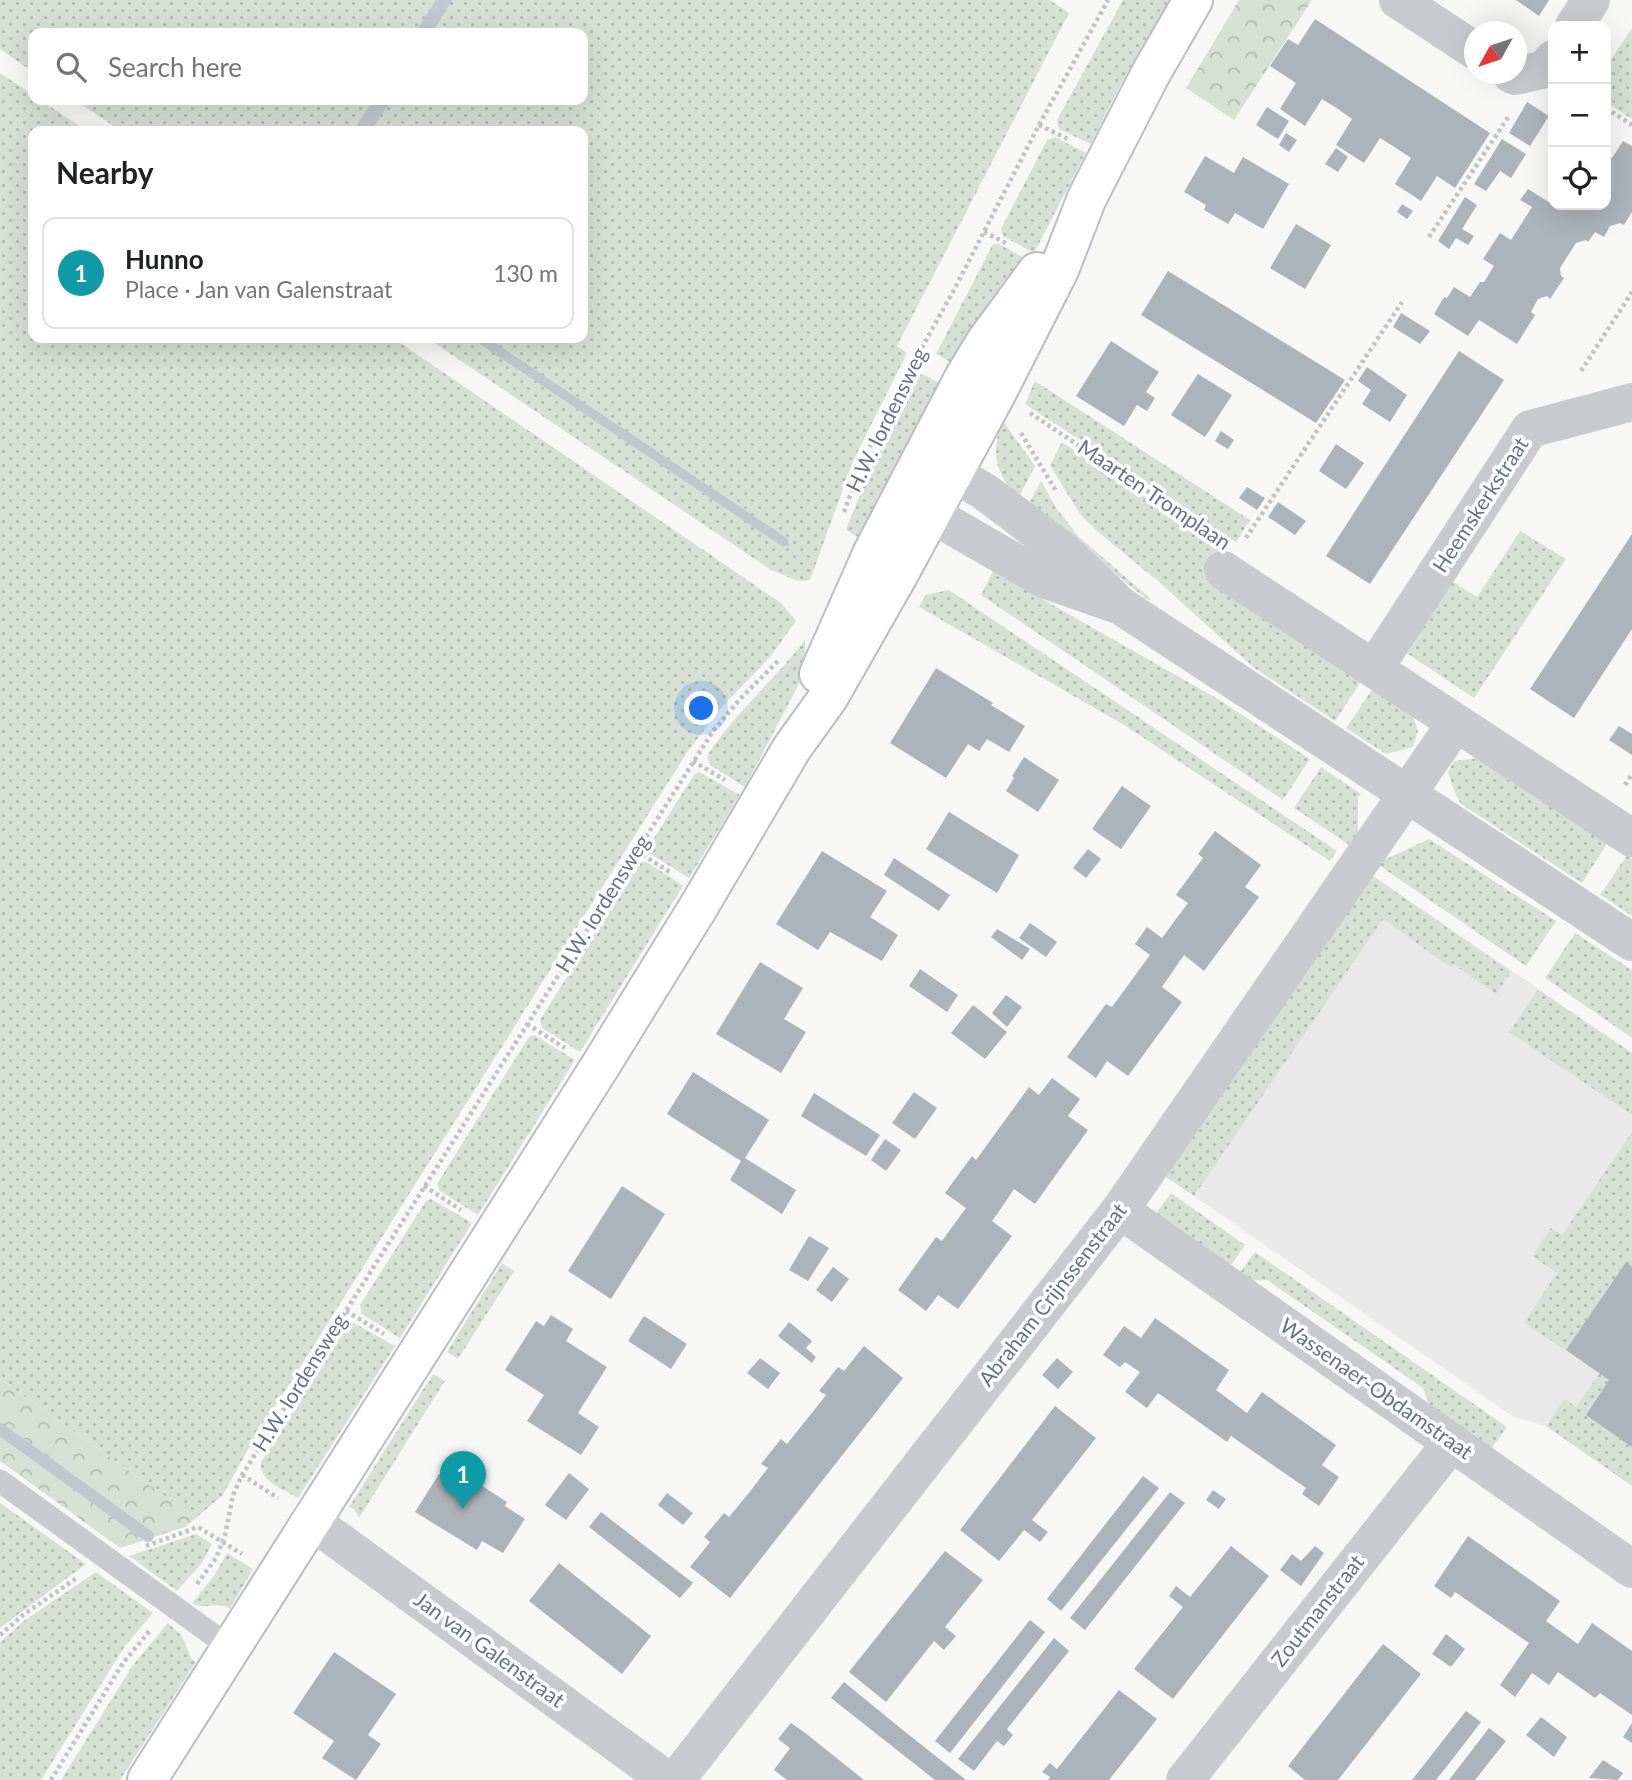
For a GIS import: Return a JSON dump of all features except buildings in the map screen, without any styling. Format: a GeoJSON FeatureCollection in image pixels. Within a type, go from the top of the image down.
{"type":"FeatureCollection","features":[{"type":"Feature","properties":{"kind":"main road"},"geometry":{"type":"LineString","coordinates":[[147,1780],[584,1092],[699,906],[792,748],[828,698],[953,473],[981,384],[985,343],[1087,198],[1151,73],[1193,0]]}},
{"type":"Feature","properties":{"kind":"main road"},"geometry":{"type":"LineString","coordinates":[[792,748],[841,621],[912,477],[981,384]]}},
{"type":"Feature","properties":{"kind":"street"},"geometry":{"type":"LineString","coordinates":[[1398,0],[1464,43]]}},
{"type":"Feature","properties":{"kind":"street"},"geometry":{"type":"LineString","coordinates":[[1577,21],[1591,0]]}},
{"type":"Feature","properties":{"kind":"street","name":"Heemskerkstraat"},"geometry":{"type":"LineString","coordinates":[[1374,669],[1530,429],[1632,402]]}},
{"type":"Feature","properties":{"kind":"street"},"geometry":{"type":"LineString","coordinates":[[1121,606],[1044,579],[931,514],[918,497],[912,477],[932,470],[953,473],[985,492],[1062,550],[1121,606],[1632,942]]}},
{"type":"Feature","properties":{"kind":"street","name":"Maarten Tromplaan"},"geometry":{"type":"LineString","coordinates":[[1230,560],[1374,669],[1632,838]]}},
{"type":"Feature","properties":{"kind":"street"},"geometry":{"type":"LineString","coordinates":[[1408,794],[1456,723]]}},
{"type":"Feature","properties":{"kind":"street","name":"Abraham Crijnssenstraat"},"geometry":{"type":"LineString","coordinates":[[676,1780],[1120,1210],[1408,794]]}},
{"type":"Feature","properties":{"kind":"street","name":"Wassenaer-Obdamstraat"},"geometry":{"type":"LineString","coordinates":[[1120,1210],[1632,1569]]}},
{"type":"Feature","properties":{"kind":"street","name":"Zoutmanstraat"},"geometry":{"type":"LineString","coordinates":[[1185,1780],[1452,1443]]}},
{"type":"Feature","properties":{"kind":"street","name":"Jan van Galenstraat"},"geometry":{"type":"LineString","coordinates":[[310,1520],[667,1780]]}},
{"type":"Feature","properties":{"kind":"lane"},"geometry":{"type":"LineString","coordinates":[[0,1481],[231,1648]]}},
{"type":"Feature","properties":{"kind":"path","name":"H.W. Iordensweg"},"geometry":{"type":"LineString","coordinates":[[841,521],[862,463],[913,362],[1108,0]]}},
{"type":"Feature","properties":{"kind":"path"},"geometry":{"type":"LineString","coordinates":[[1429,237],[1534,68]]}},
{"type":"Feature","properties":{"kind":"path"},"geometry":{"type":"LineString","coordinates":[[1611,111],[1632,125]]}},
{"type":"Feature","properties":{"kind":"path"},"geometry":{"type":"LineString","coordinates":[[1547,425],[1632,292]]}},
{"type":"Feature","properties":{"kind":"path"},"geometry":{"type":"LineString","coordinates":[[1230,560],[1402,302]]}},
{"type":"Feature","properties":{"kind":"path","name":"Maarten Tromplaan"},"geometry":{"type":"LineString","coordinates":[[919,351],[981,384],[1230,560]]}},
{"type":"Feature","properties":{"kind":"path","name":"H.W. Iordensweg"},"geometry":{"type":"LineString","coordinates":[[51,1780],[123,1663],[153,1626],[187,1595],[208,1570],[225,1535],[233,1495],[242,1475],[686,772],[725,716],[783,654]]}},
{"type":"Feature","properties":{"kind":"shaded area"},"geometry":{"type":"Polygon","coordinates":[[[436,0],[452,0],[435,28],[418,28],[436,0]]]}},
{"type":"Feature","properties":{"kind":"shaded area"},"geometry":{"type":"Polygon","coordinates":[[[370,105],[388,105],[374,126],[356,126],[370,105]]]}},
{"type":"Feature","properties":{"kind":"shaded area"},"geometry":{"type":"Polygon","coordinates":[[[478,343],[495,343],[788,539],[789,545],[783,547],[478,343]]]}},
{"type":"Feature","properties":{"kind":"shaded area"},"geometry":{"type":"Polygon","coordinates":[[[1373,876],[1632,1053],[1632,1486],[1546,1426],[1514,1417],[1165,1176],[1373,876]]]}},
{"type":"Feature","properties":{"kind":"green space"},"geometry":{"type":"Polygon","coordinates":[[[0,0],[1050,0],[1069,13],[897,346],[907,353],[854,459],[810,580],[798,581],[771,570],[434,343],[588,343],[588,126],[114,126],[82,105],[588,105],[588,28],[28,28],[28,69],[0,49],[0,0]]]}},
{"type":"Feature","properties":{"kind":"green space"},"geometry":{"type":"Polygon","coordinates":[[[1123,0],[1169,0],[1091,144],[1059,129],[1057,120],[1123,0]]]}},
{"type":"Feature","properties":{"kind":"green space"},"geometry":{"type":"Polygon","coordinates":[[[1239,0],[1312,0],[1234,120],[1186,88],[1239,0]]]}},
{"type":"Feature","properties":{"kind":"green space"},"geometry":{"type":"Polygon","coordinates":[[[1632,28],[1632,119],[1611,105],[1611,60],[1632,28]]]}},
{"type":"Feature","properties":{"kind":"green space"},"geometry":{"type":"Polygon","coordinates":[[[0,73],[28,92],[28,105],[48,105],[79,126],[28,126],[28,343],[400,343],[781,603],[796,621],[770,657],[720,709],[688,751],[246,1453],[223,1495],[196,1518],[0,1379],[0,73]]]}},
{"type":"Feature","properties":{"kind":"green space"},"geometry":{"type":"Polygon","coordinates":[[[1055,137],[1086,153],[1034,253],[1003,236],[1001,229],[1047,140],[1055,137]]]}},
{"type":"Feature","properties":{"kind":"green space"},"geometry":{"type":"Polygon","coordinates":[[[993,244],[999,244],[1030,261],[958,366],[936,354],[993,244]]]}},
{"type":"Feature","properties":{"kind":"green space"},"geometry":{"type":"Polygon","coordinates":[[[922,374],[947,387],[866,542],[846,530],[871,467],[915,378],[922,374]]]}},
{"type":"Feature","properties":{"kind":"green space"},"geometry":{"type":"Polygon","coordinates":[[[1035,381],[1250,520],[1236,542],[1025,404],[1035,381]]]}},
{"type":"Feature","properties":{"kind":"green space"},"geometry":{"type":"Polygon","coordinates":[[[1003,421],[1035,466],[1019,497],[1005,481],[997,462],[997,442],[1003,421]]]}},
{"type":"Feature","properties":{"kind":"green space"},"geometry":{"type":"Polygon","coordinates":[[[1062,442],[1224,549],[1204,575],[1362,680],[1335,721],[1253,667],[1080,514],[1050,465],[1062,442]]]}},
{"type":"Feature","properties":{"kind":"green space"},"geometry":{"type":"Polygon","coordinates":[[[1041,481],[1057,509],[1079,537],[1151,599],[1148,600],[1028,505],[1041,481]]]}},
{"type":"Feature","properties":{"kind":"green space"},"geometry":{"type":"Polygon","coordinates":[[[1520,531],[1566,559],[1474,698],[1405,652],[1452,581],[1477,597],[1520,531]]]}},
{"type":"Feature","properties":{"kind":"green space"},"geometry":{"type":"Polygon","coordinates":[[[993,571],[1216,698],[1310,759],[1283,800],[981,595],[993,571]]]}},
{"type":"Feature","properties":{"kind":"green space"},"geometry":{"type":"Polygon","coordinates":[[[949,590],[1337,851],[1330,861],[1124,725],[919,607],[925,595],[949,590]]]}},
{"type":"Feature","properties":{"kind":"green space"},"geometry":{"type":"Polygon","coordinates":[[[805,640],[806,664],[803,676],[745,787],[710,765],[707,756],[730,725],[805,640]]]}},
{"type":"Feature","properties":{"kind":"green space"},"geometry":{"type":"Polygon","coordinates":[[[1373,688],[1412,713],[1418,731],[1413,747],[1386,754],[1346,728],[1373,688]]]}},
{"type":"Feature","properties":{"kind":"green space"},"geometry":{"type":"Polygon","coordinates":[[[1480,758],[1608,842],[1582,883],[1461,804],[1448,772],[1454,761],[1480,758]]]}},
{"type":"Feature","properties":{"kind":"green space"},"geometry":{"type":"Polygon","coordinates":[[[1321,767],[1361,794],[1358,797],[1358,842],[1354,848],[1294,808],[1321,767]]]}},
{"type":"Feature","properties":{"kind":"green space"},"geometry":{"type":"Polygon","coordinates":[[[699,772],[740,795],[689,878],[652,855],[649,846],[694,775],[699,772]]]}},
{"type":"Feature","properties":{"kind":"green space"},"geometry":{"type":"Polygon","coordinates":[[[1429,839],[1556,921],[1526,966],[1380,866],[1384,860],[1429,839]]]}},
{"type":"Feature","properties":{"kind":"green space"},"geometry":{"type":"Polygon","coordinates":[[[1627,855],[1632,858],[1632,916],[1600,895],[1627,855]]]}},
{"type":"Feature","properties":{"kind":"green space"},"geometry":{"type":"Polygon","coordinates":[[[647,862],[683,886],[580,1052],[542,1028],[540,1020],[637,865],[647,862]]]}},
{"type":"Feature","properties":{"kind":"green space"},"geometry":{"type":"Polygon","coordinates":[[[1373,876],[1511,972],[1496,994],[1453,964],[1450,967],[1383,919],[1194,1196],[1165,1176],[1373,876]]]}},
{"type":"Feature","properties":{"kind":"green space"},"geometry":{"type":"Polygon","coordinates":[[[1575,933],[1632,970],[1632,1038],[1545,978],[1575,933]]]}},
{"type":"Feature","properties":{"kind":"green space"},"geometry":{"type":"Polygon","coordinates":[[[1538,990],[1632,1053],[1632,1115],[1509,1032],[1538,990]]]}},
{"type":"Feature","properties":{"kind":"green space"},"geometry":{"type":"Polygon","coordinates":[[[534,1035],[575,1060],[478,1215],[440,1191],[437,1184],[529,1037],[534,1035]]]}},
{"type":"Feature","properties":{"kind":"green space"},"geometry":{"type":"Polygon","coordinates":[[[1632,1132],[1632,1267],[1625,1263],[1566,1350],[1524,1323],[1557,1273],[1532,1256],[1551,1228],[1562,1235],[1632,1132]]]}},
{"type":"Feature","properties":{"kind":"green space"},"geometry":{"type":"Polygon","coordinates":[[[1171,1193],[1245,1245],[1229,1268],[1157,1212],[1171,1193]]]}},
{"type":"Feature","properties":{"kind":"green space"},"geometry":{"type":"Polygon","coordinates":[[[431,1199],[472,1223],[400,1338],[362,1314],[360,1305],[426,1201],[431,1199]]]}},
{"type":"Feature","properties":{"kind":"green space"},"geometry":{"type":"Polygon","coordinates":[[[1255,1252],[1507,1427],[1491,1449],[1429,1405],[1423,1388],[1267,1280],[1250,1281],[1239,1274],[1255,1252]]]}},
{"type":"Feature","properties":{"kind":"green space"},"geometry":{"type":"Polygon","coordinates":[[[502,1263],[514,1271],[458,1359],[447,1352],[502,1263]]]}},
{"type":"Feature","properties":{"kind":"green space"},"geometry":{"type":"Polygon","coordinates":[[[352,1322],[395,1346],[298,1498],[268,1480],[261,1469],[261,1462],[348,1324],[352,1322]]]}},
{"type":"Feature","properties":{"kind":"green space"},"geometry":{"type":"Polygon","coordinates":[[[1600,1373],[1609,1380],[1586,1415],[1632,1447],[1632,1486],[1546,1426],[1565,1399],[1576,1407],[1600,1373]]]}},
{"type":"Feature","properties":{"kind":"green space"},"geometry":{"type":"Polygon","coordinates":[[[433,1374],[445,1381],[359,1518],[354,1509],[349,1507],[433,1374]]]}},
{"type":"Feature","properties":{"kind":"green space"},"geometry":{"type":"Polygon","coordinates":[[[0,1379],[196,1518],[185,1527],[120,1548],[0,1461],[0,1379]]]}},
{"type":"Feature","properties":{"kind":"green space"},"geometry":{"type":"Polygon","coordinates":[[[0,1503],[86,1564],[0,1628],[0,1503]]]}},
{"type":"Feature","properties":{"kind":"green space"},"geometry":{"type":"Polygon","coordinates":[[[196,1534],[212,1544],[202,1563],[177,1591],[129,1556],[196,1534]]]}},
{"type":"Feature","properties":{"kind":"green space"},"geometry":{"type":"Polygon","coordinates":[[[227,1553],[253,1569],[230,1609],[221,1605],[201,1606],[192,1603],[214,1576],[227,1553]]]}},
{"type":"Feature","properties":{"kind":"green space"},"geometry":{"type":"Polygon","coordinates":[[[96,1572],[153,1613],[125,1646],[41,1780],[0,1780],[0,1642],[25,1620],[96,1572]]]}},
{"type":"Feature","properties":{"kind":"green space"},"geometry":{"type":"Polygon","coordinates":[[[168,1623],[182,1636],[191,1658],[196,1662],[120,1780],[61,1780],[133,1665],[168,1623]]]}},
{"type":"Feature","properties":{"kind":"waterway"},"geometry":{"type":"LineString","coordinates":[[0,1429],[148,1536]]}},
{"type":"Feature","properties":{"kind":"place","name":"Hunno"},"geometry":{"type":"Point","coordinates":[463,1509]}}]}
